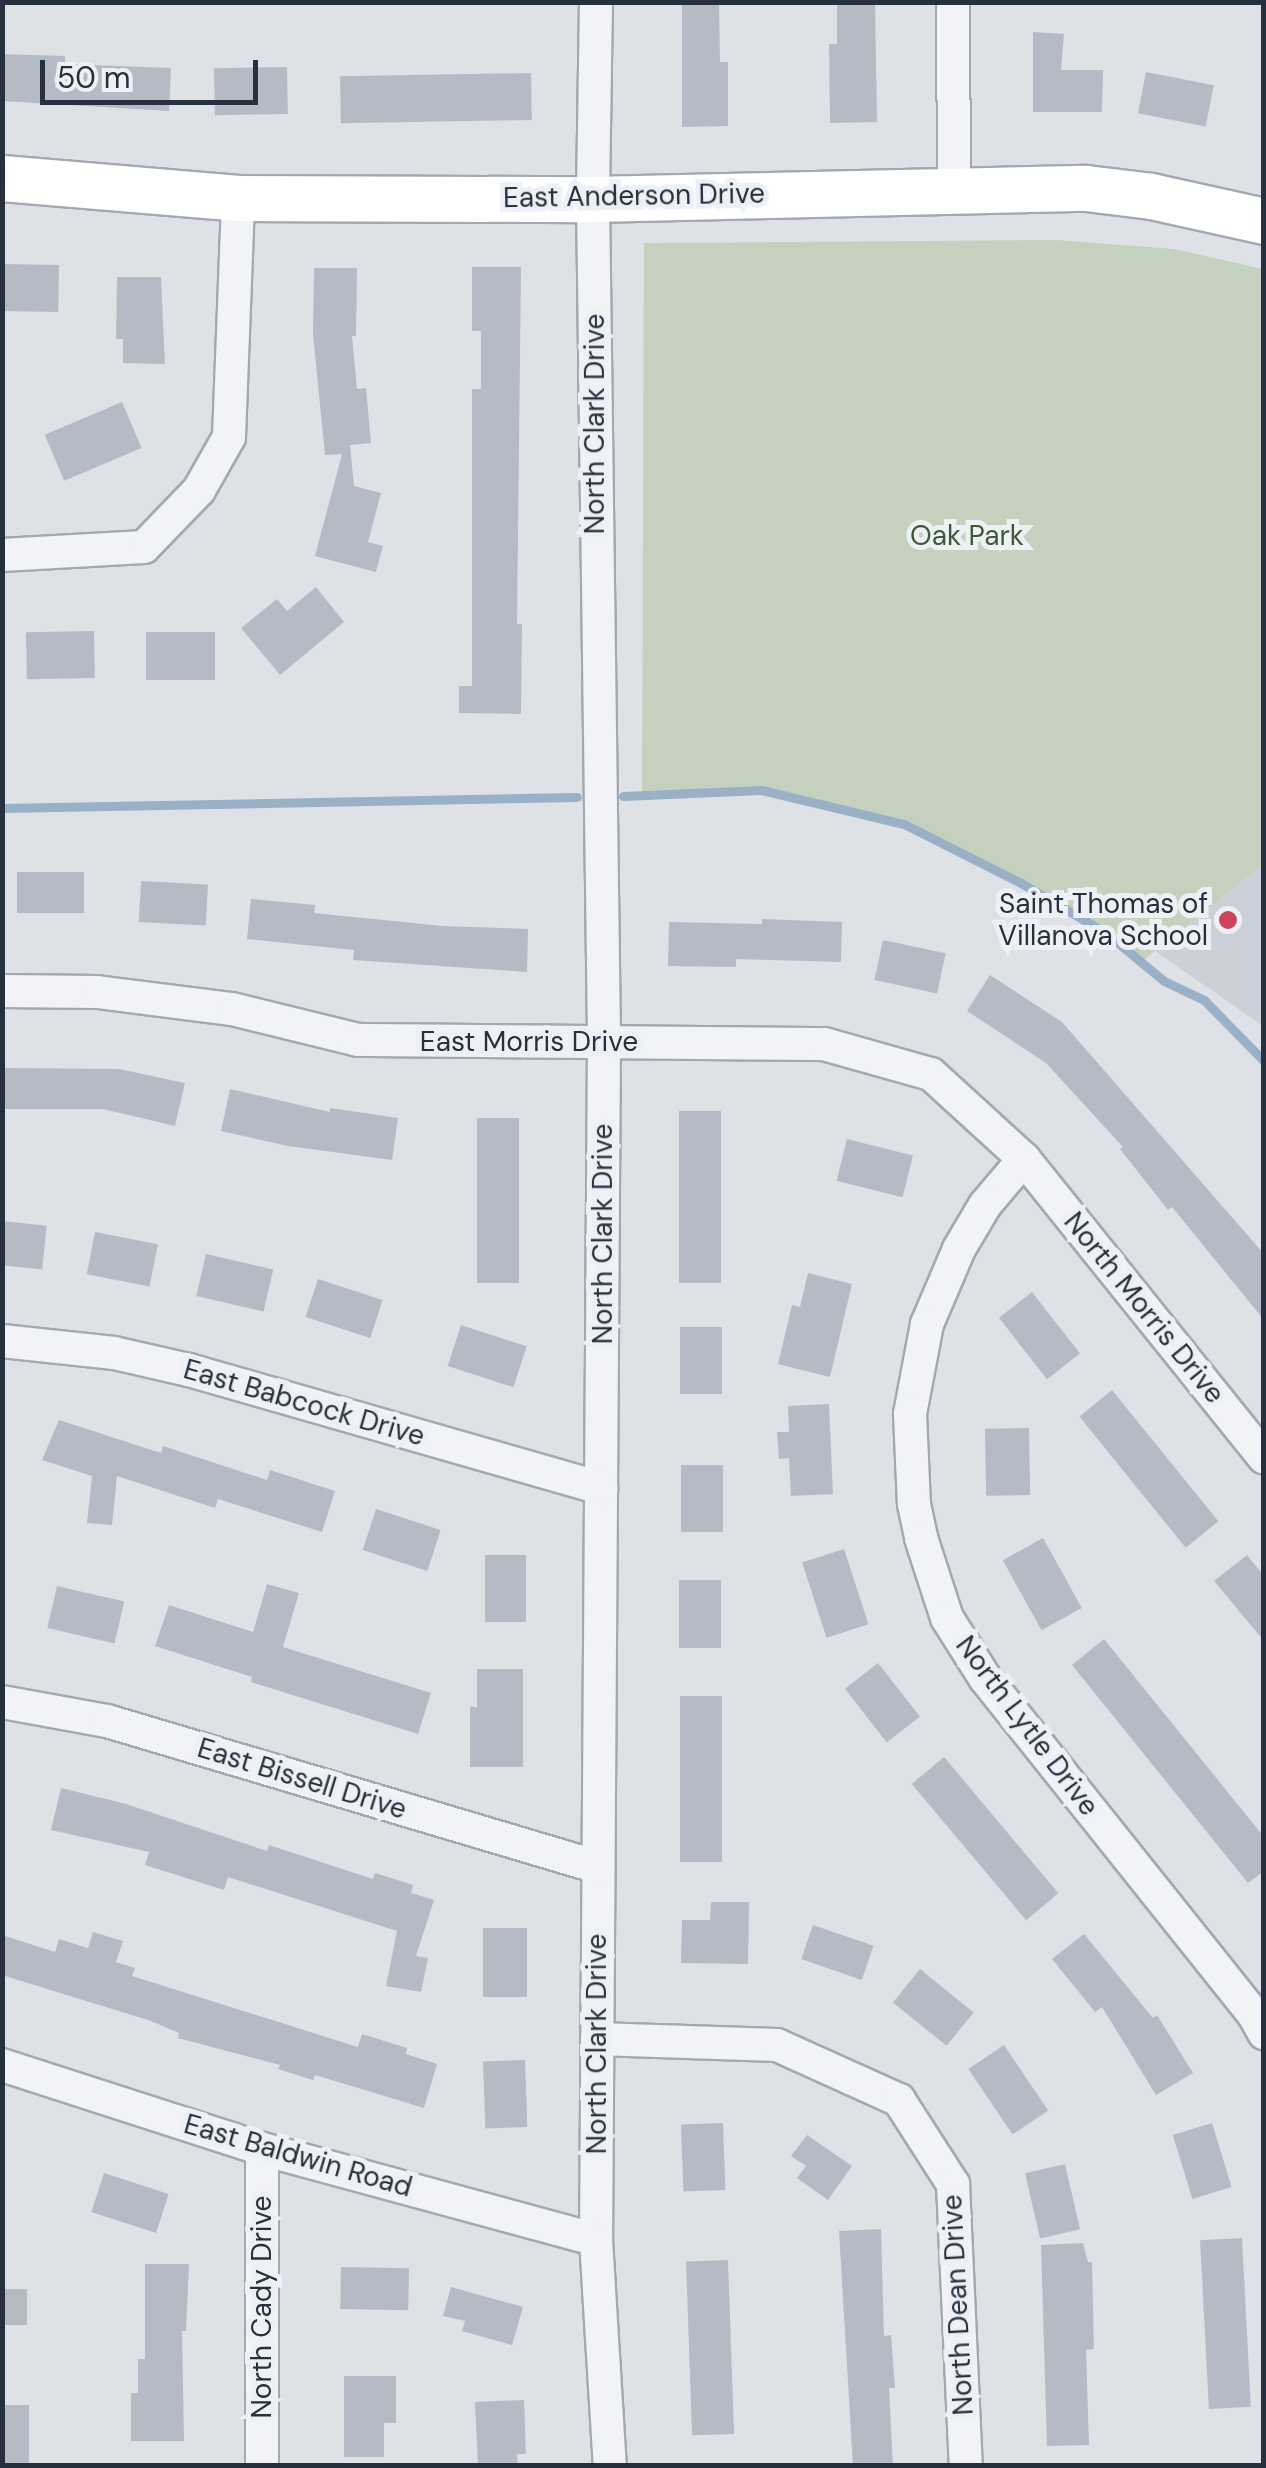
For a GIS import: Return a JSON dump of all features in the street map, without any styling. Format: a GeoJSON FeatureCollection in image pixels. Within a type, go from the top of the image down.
{"type":"FeatureCollection","features":[{"type":"Feature","properties":{"kind":"street","name":"North Clark Drive"},"geometry":{"type":"LineString","coordinates":[[596,2],[592,199],[604,1042],[596,2240],[610,2466]]}},
{"type":"Feature","properties":{"kind":"street"},"geometry":{"type":"LineString","coordinates":[[953,2],[954,188]]}},
{"type":"Feature","properties":{"kind":"street","name":"East Anderson Drive"},"geometry":{"type":"LineString","coordinates":[[2,178],[238,198],[592,199],[954,188],[1121,192],[1264,221]]}},
{"type":"Feature","properties":{"kind":"street"},"geometry":{"type":"LineString","coordinates":[[2,555],[144,547],[199,490],[229,437],[238,198]]}},
{"type":"Feature","properties":{"kind":"street","name":"East Morris Drive"},"geometry":{"type":"LineString","coordinates":[[2,991],[97,992],[232,1009],[358,1040],[824,1044],[930,1074],[1024,1159]]}},
{"type":"Feature","properties":{"kind":"street","name":"North Morris Drive"},"geometry":{"type":"LineString","coordinates":[[1024,1159],[1264,1458]]}},
{"type":"Feature","properties":{"kind":"street","name":"North Lytle Drive"},"geometry":{"type":"LineString","coordinates":[[1024,1159],[985,1206],[959,1249],[927,1324],[910,1414],[914,1504],[921,1538],[948,1618],[984,1678],[1244,2002],[1264,2033]]}},
{"type":"Feature","properties":{"kind":"street","name":"East Babcock Drive"},"geometry":{"type":"LineString","coordinates":[[2,1341],[114,1354],[190,1370],[601,1488]]}},
{"type":"Feature","properties":{"kind":"street","name":"East Bissell Drive"},"geometry":{"type":"LineString","coordinates":[[2,1702],[106,1721],[598,1867]]}},
{"type":"Feature","properties":{"kind":"street","name":"North Dean Drive"},"geometry":{"type":"LineString","coordinates":[[597,2039],[777,2044],[899,2100],[953,2184],[966,2466]]}},
{"type":"Feature","properties":{"kind":"street","name":"East Baldwin Road"},"geometry":{"type":"LineString","coordinates":[[2,2065],[262,2148],[596,2240]]}},
{"type":"Feature","properties":{"kind":"street","name":"North Cady Drive"},"geometry":{"type":"LineString","coordinates":[[262,2148],[262,2466]]}},
{"type":"Feature","properties":{"kind":"shaded area","name":"Saint Thomas of Villanova School"},"geometry":{"type":"Polygon","coordinates":[[[1263,865],[1263,1026],[1155,951],[1263,865]]]}},
{"type":"Feature","properties":{"kind":"green space","name":"Oak Park"},"geometry":{"type":"Polygon","coordinates":[[[1057,240],[1174,249],[1263,269],[1263,865],[1141,962],[1106,933],[1021,883],[904,824],[761,790],[642,795],[644,243],[1057,240]]]}},
{"type":"Feature","properties":{"kind":"building"},"geometry":{"type":"Polygon","coordinates":[[[682,2],[719,2],[720,62],[728,62],[728,126],[682,127],[682,2]]]}},
{"type":"Feature","properties":{"kind":"building"},"geometry":{"type":"Polygon","coordinates":[[[837,2],[875,2],[877,122],[830,123],[829,44],[837,44],[837,2]]]}},
{"type":"Feature","properties":{"kind":"building"},"geometry":{"type":"Polygon","coordinates":[[[1033,32],[1064,34],[1061,70],[1103,70],[1102,112],[1033,112],[1033,32]]]}},
{"type":"Feature","properties":{"kind":"building"},"geometry":{"type":"Polygon","coordinates":[[[2,54],[65,56],[65,64],[171,68],[169,111],[2,101],[2,54]]]}},
{"type":"Feature","properties":{"kind":"building"},"geometry":{"type":"Polygon","coordinates":[[[287,67],[288,114],[215,115],[214,68],[287,67]]]}},
{"type":"Feature","properties":{"kind":"building"},"geometry":{"type":"Polygon","coordinates":[[[1146,72],[1214,85],[1206,126],[1138,113],[1146,72]]]}},
{"type":"Feature","properties":{"kind":"building"},"geometry":{"type":"Polygon","coordinates":[[[531,73],[532,120],[341,123],[340,76],[531,73]]]}},
{"type":"Feature","properties":{"kind":"building"},"geometry":{"type":"Polygon","coordinates":[[[2,264],[59,265],[58,312],[2,311],[2,264]]]}},
{"type":"Feature","properties":{"kind":"building"},"geometry":{"type":"Polygon","coordinates":[[[472,267],[521,267],[517,624],[522,624],[521,714],[459,713],[459,686],[472,686],[472,389],[481,389],[481,331],[472,331],[472,267]]]}},
{"type":"Feature","properties":{"kind":"building"},"geometry":{"type":"Polygon","coordinates":[[[314,268],[357,268],[356,336],[352,336],[357,389],[366,388],[371,443],[350,445],[354,486],[381,493],[368,542],[383,546],[376,572],[315,556],[342,454],[325,455],[313,335],[314,268]]]}},
{"type":"Feature","properties":{"kind":"building"},"geometry":{"type":"Polygon","coordinates":[[[117,277],[161,277],[165,364],[123,363],[123,339],[116,339],[117,277]]]}},
{"type":"Feature","properties":{"kind":"building"},"geometry":{"type":"Polygon","coordinates":[[[122,402],[142,448],[64,481],[45,435],[122,402]]]}},
{"type":"Feature","properties":{"kind":"building"},"geometry":{"type":"Polygon","coordinates":[[[316,587],[344,622],[280,675],[241,628],[277,599],[287,611],[316,587]]]}},
{"type":"Feature","properties":{"kind":"building"},"geometry":{"type":"Polygon","coordinates":[[[94,631],[95,678],[27,679],[26,632],[94,631]]]}},
{"type":"Feature","properties":{"kind":"building"},"geometry":{"type":"Polygon","coordinates":[[[146,632],[215,632],[215,680],[146,680],[146,632]]]}},
{"type":"Feature","properties":{"kind":"building"},"geometry":{"type":"Polygon","coordinates":[[[17,872],[84,872],[84,913],[17,913],[17,872]]]}},
{"type":"Feature","properties":{"kind":"building"},"geometry":{"type":"Polygon","coordinates":[[[141,881],[208,885],[206,925],[139,922],[141,881]]]}},
{"type":"Feature","properties":{"kind":"building"},"geometry":{"type":"Polygon","coordinates":[[[251,899],[315,905],[314,913],[443,926],[528,929],[527,972],[353,960],[354,950],[247,939],[251,899]]]}},
{"type":"Feature","properties":{"kind":"building"},"geometry":{"type":"Polygon","coordinates":[[[762,919],[842,922],[841,962],[736,959],[736,967],[668,966],[669,922],[762,924],[762,919]]]}},
{"type":"Feature","properties":{"kind":"building"},"geometry":{"type":"Polygon","coordinates":[[[883,940],[946,953],[937,993],[874,980],[883,940]]]}},
{"type":"Feature","properties":{"kind":"building"},"geometry":{"type":"Polygon","coordinates":[[[990,975],[1062,1022],[1264,1254],[1264,1320],[1172,1207],[1168,1210],[1120,1149],[1123,1147],[1046,1063],[967,1011],[990,975]]]}},
{"type":"Feature","properties":{"kind":"building"},"geometry":{"type":"Polygon","coordinates":[[[5,1068],[119,1069],[185,1083],[175,1126],[103,1109],[4,1109],[5,1068]]]}},
{"type":"Feature","properties":{"kind":"building"},"geometry":{"type":"Polygon","coordinates":[[[230,1089],[330,1112],[330,1108],[398,1118],[392,1160],[288,1146],[221,1131],[230,1089]]]}},
{"type":"Feature","properties":{"kind":"building"},"geometry":{"type":"Polygon","coordinates":[[[679,1111],[721,1111],[721,1283],[679,1283],[679,1111]]]}},
{"type":"Feature","properties":{"kind":"building"},"geometry":{"type":"Polygon","coordinates":[[[477,1118],[519,1118],[519,1283],[477,1283],[477,1118]]]}},
{"type":"Feature","properties":{"kind":"building"},"geometry":{"type":"Polygon","coordinates":[[[847,1139],[913,1155],[903,1197],[837,1181],[847,1139]]]}},
{"type":"Feature","properties":{"kind":"building"},"geometry":{"type":"Polygon","coordinates":[[[2,1221],[47,1226],[42,1269],[2,1265],[2,1221]]]}},
{"type":"Feature","properties":{"kind":"building"},"geometry":{"type":"Polygon","coordinates":[[[95,1232],[158,1244],[150,1286],[87,1274],[95,1232]]]}},
{"type":"Feature","properties":{"kind":"building"},"geometry":{"type":"Polygon","coordinates":[[[206,1254],[273,1270],[264,1311],[196,1296],[206,1254]]]}},
{"type":"Feature","properties":{"kind":"building"},"geometry":{"type":"Polygon","coordinates":[[[808,1273],[852,1284],[830,1377],[778,1364],[792,1305],[800,1307],[808,1273]]]}},
{"type":"Feature","properties":{"kind":"building"},"geometry":{"type":"Polygon","coordinates":[[[318,1279],[383,1300],[370,1338],[306,1317],[318,1279]]]}},
{"type":"Feature","properties":{"kind":"building"},"geometry":{"type":"Polygon","coordinates":[[[1032,1292],[1080,1353],[1047,1379],[999,1318],[1032,1292]]]}},
{"type":"Feature","properties":{"kind":"building"},"geometry":{"type":"Polygon","coordinates":[[[461,1325],[527,1346],[513,1387],[448,1366],[461,1325]]]}},
{"type":"Feature","properties":{"kind":"building"},"geometry":{"type":"Polygon","coordinates":[[[680,1327],[722,1327],[722,1394],[680,1394],[680,1327]]]}},
{"type":"Feature","properties":{"kind":"building"},"geometry":{"type":"Polygon","coordinates":[[[1112,1390],[1218,1521],[1186,1548],[1079,1416],[1112,1390]]]}},
{"type":"Feature","properties":{"kind":"building"},"geometry":{"type":"Polygon","coordinates":[[[829,1404],[833,1494],[791,1496],[789,1458],[779,1459],[777,1432],[789,1432],[788,1406],[829,1404]]]}},
{"type":"Feature","properties":{"kind":"building"},"geometry":{"type":"Polygon","coordinates":[[[59,1420],[161,1453],[163,1446],[267,1480],[270,1470],[335,1491],[322,1532],[218,1499],[215,1508],[117,1476],[112,1525],[87,1523],[92,1476],[42,1460],[59,1420]]]}},
{"type":"Feature","properties":{"kind":"building"},"geometry":{"type":"Polygon","coordinates":[[[1029,1428],[1030,1495],[986,1496],[985,1429],[1029,1428]]]}},
{"type":"Feature","properties":{"kind":"building"},"geometry":{"type":"Polygon","coordinates":[[[681,1465],[723,1465],[723,1532],[681,1532],[681,1465]]]}},
{"type":"Feature","properties":{"kind":"building"},"geometry":{"type":"Polygon","coordinates":[[[376,1509],[441,1530],[427,1571],[363,1550],[376,1509]]]}},
{"type":"Feature","properties":{"kind":"building"},"geometry":{"type":"Polygon","coordinates":[[[1043,1538],[1082,1608],[1042,1630],[1003,1560],[1043,1538]]]}},
{"type":"Feature","properties":{"kind":"building"},"geometry":{"type":"Polygon","coordinates":[[[844,1549],[868,1624],[827,1638],[802,1563],[844,1549]]]}},
{"type":"Feature","properties":{"kind":"building"},"geometry":{"type":"Polygon","coordinates":[[[485,1555],[526,1555],[526,1622],[485,1622],[485,1555]]]}},
{"type":"Feature","properties":{"kind":"building"},"geometry":{"type":"Polygon","coordinates":[[[1247,1555],[1264,1576],[1264,1641],[1214,1581],[1247,1555]]]}},
{"type":"Feature","properties":{"kind":"building"},"geometry":{"type":"Polygon","coordinates":[[[679,1580],[721,1580],[721,1648],[679,1648],[679,1580]]]}},
{"type":"Feature","properties":{"kind":"building"},"geometry":{"type":"Polygon","coordinates":[[[267,1584],[299,1593],[283,1647],[431,1693],[418,1734],[251,1682],[252,1677],[155,1646],[169,1605],[253,1632],[267,1584]]]}},
{"type":"Feature","properties":{"kind":"building"},"geometry":{"type":"Polygon","coordinates":[[[57,1586],[124,1602],[115,1643],[47,1628],[57,1586]]]}},
{"type":"Feature","properties":{"kind":"building"},"geometry":{"type":"Polygon","coordinates":[[[1104,1639],[1264,1837],[1264,1871],[1248,1883],[1072,1665],[1104,1639]]]}},
{"type":"Feature","properties":{"kind":"building"},"geometry":{"type":"Polygon","coordinates":[[[878,1663],[920,1717],[887,1742],[845,1689],[878,1663]]]}},
{"type":"Feature","properties":{"kind":"building"},"geometry":{"type":"Polygon","coordinates":[[[477,1669],[523,1669],[523,1767],[470,1767],[470,1706],[477,1708],[477,1669]]]}},
{"type":"Feature","properties":{"kind":"building"},"geometry":{"type":"Polygon","coordinates":[[[680,1696],[722,1696],[722,1862],[680,1862],[680,1696]]]}},
{"type":"Feature","properties":{"kind":"building"},"geometry":{"type":"Polygon","coordinates":[[[944,1757],[1058,1893],[1026,1920],[912,1784],[944,1757]]]}},
{"type":"Feature","properties":{"kind":"building"},"geometry":{"type":"Polygon","coordinates":[[[61,1788],[126,1804],[267,1851],[269,1845],[373,1879],[375,1873],[413,1885],[411,1893],[434,1900],[416,1956],[428,1958],[421,1992],[386,1986],[397,1931],[228,1877],[224,1890],[145,1865],[149,1852],[51,1830],[61,1788]]]}},
{"type":"Feature","properties":{"kind":"building"},"geometry":{"type":"Polygon","coordinates":[[[711,1902],[749,1902],[748,1964],[681,1963],[682,1920],[710,1920],[711,1902]]]}},
{"type":"Feature","properties":{"kind":"building"},"geometry":{"type":"Polygon","coordinates":[[[813,1925],[874,1946],[862,1980],[801,1959],[813,1925]]]}},
{"type":"Feature","properties":{"kind":"building"},"geometry":{"type":"Polygon","coordinates":[[[483,1928],[527,1928],[527,1997],[483,1997],[483,1928]]]}},
{"type":"Feature","properties":{"kind":"building"},"geometry":{"type":"Polygon","coordinates":[[[93,1932],[123,1941],[116,1962],[135,1968],[132,1976],[358,2047],[362,2034],[407,2048],[406,2054],[437,2064],[424,2108],[315,2075],[313,2080],[278,2069],[280,2065],[178,2038],[179,2033],[151,2021],[2,1975],[2,1935],[55,1952],[59,1939],[88,1948],[93,1932]]]}},
{"type":"Feature","properties":{"kind":"building"},"geometry":{"type":"Polygon","coordinates":[[[1084,1934],[1153,2018],[1157,2015],[1193,2073],[1156,2095],[1102,2007],[1095,2012],[1052,1959],[1084,1934]]]}},
{"type":"Feature","properties":{"kind":"building"},"geometry":{"type":"Polygon","coordinates":[[[920,1969],[974,2012],[947,2046],[893,2002],[920,1969]]]}},
{"type":"Feature","properties":{"kind":"building"},"geometry":{"type":"Polygon","coordinates":[[[1004,2045],[1048,2110],[1013,2135],[968,2069],[1004,2045]]]}},
{"type":"Feature","properties":{"kind":"building"},"geometry":{"type":"Polygon","coordinates":[[[525,2060],[527,2127],[485,2128],[483,2061],[525,2060]]]}},
{"type":"Feature","properties":{"kind":"building"},"geometry":{"type":"Polygon","coordinates":[[[723,2123],[725,2190],[683,2191],[681,2124],[723,2123]]]}},
{"type":"Feature","properties":{"kind":"building"},"geometry":{"type":"Polygon","coordinates":[[[1212,2123],[1232,2187],[1192,2199],[1173,2135],[1212,2123]]]}},
{"type":"Feature","properties":{"kind":"building"},"geometry":{"type":"Polygon","coordinates":[[[807,2135],[852,2166],[828,2200],[797,2178],[806,2166],[791,2156],[807,2135]]]}},
{"type":"Feature","properties":{"kind":"building"},"geometry":{"type":"Polygon","coordinates":[[[1065,2164],[1080,2229],[1040,2239],[1025,2173],[1065,2164]]]}},
{"type":"Feature","properties":{"kind":"building"},"geometry":{"type":"Polygon","coordinates":[[[104,2173],[169,2194],[156,2233],[91,2212],[104,2173]]]}},
{"type":"Feature","properties":{"kind":"building"},"geometry":{"type":"Polygon","coordinates":[[[881,2229],[884,2336],[891,2335],[895,2388],[889,2388],[893,2466],[853,2466],[839,2231],[881,2229]]]}},
{"type":"Feature","properties":{"kind":"building"},"geometry":{"type":"Polygon","coordinates":[[[1242,2238],[1251,2407],[1209,2409],[1200,2240],[1242,2238]]]}},
{"type":"Feature","properties":{"kind":"building"},"geometry":{"type":"Polygon","coordinates":[[[1083,2243],[1088,2262],[1092,2262],[1094,2349],[1086,2350],[1089,2445],[1047,2446],[1041,2245],[1083,2243]]]}},
{"type":"Feature","properties":{"kind":"building"},"geometry":{"type":"Polygon","coordinates":[[[728,2260],[734,2434],[692,2435],[686,2261],[728,2260]]]}},
{"type":"Feature","properties":{"kind":"building"},"geometry":{"type":"Polygon","coordinates":[[[145,2264],[189,2264],[186,2331],[182,2331],[184,2441],[131,2441],[131,2393],[138,2393],[138,2359],[145,2359],[145,2264]]]}},
{"type":"Feature","properties":{"kind":"building"},"geometry":{"type":"Polygon","coordinates":[[[341,2267],[409,2268],[408,2310],[340,2309],[341,2267]]]}},
{"type":"Feature","properties":{"kind":"building"},"geometry":{"type":"Polygon","coordinates":[[[451,2287],[523,2307],[512,2345],[462,2331],[465,2321],[443,2316],[451,2287]]]}},
{"type":"Feature","properties":{"kind":"building"},"geometry":{"type":"Polygon","coordinates":[[[2,2289],[27,2289],[27,2325],[2,2325],[2,2289]]]}},
{"type":"Feature","properties":{"kind":"building"},"geometry":{"type":"Polygon","coordinates":[[[344,2376],[396,2376],[396,2423],[384,2423],[384,2457],[344,2457],[344,2376]]]}},
{"type":"Feature","properties":{"kind":"building"},"geometry":{"type":"Polygon","coordinates":[[[524,2400],[526,2454],[517,2454],[518,2466],[478,2466],[475,2402],[524,2400]]]}},
{"type":"Feature","properties":{"kind":"building"},"geometry":{"type":"Polygon","coordinates":[[[2,2405],[29,2405],[29,2466],[2,2466],[2,2405]]]}},
{"type":"Feature","properties":{"kind":"waterway"},"geometry":{"type":"LineString","coordinates":[[623,796],[761,790],[904,824],[1021,883],[1106,933],[1164,981],[1204,1000],[1264,1061]]}},
{"type":"Feature","properties":{"kind":"waterway"},"geometry":{"type":"LineString","coordinates":[[2,808],[577,797]]}},
{"type":"Feature","properties":{"kind":"place","name":"Saint Thomas of Villanova School"},"geometry":{"type":"Point","coordinates":[1228,920]}}]}
